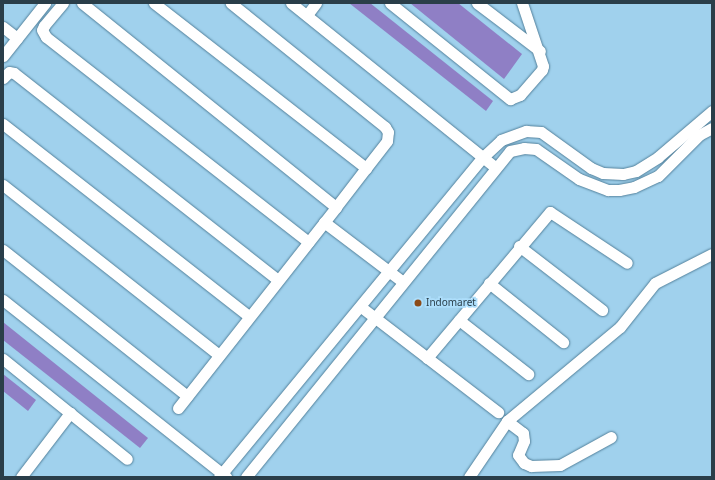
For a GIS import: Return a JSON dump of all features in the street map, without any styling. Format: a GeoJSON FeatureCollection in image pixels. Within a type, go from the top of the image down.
{"type":"FeatureCollection","features":[{"type":"Feature","properties":{"kind":"street"},"geometry":{"type":"LineString","coordinates":[[3,56],[45,3]]}},
{"type":"Feature","properties":{"kind":"street"},"geometry":{"type":"LineString","coordinates":[[63,3],[44,26],[42,30],[46,37],[308,242]]}},
{"type":"Feature","properties":{"kind":"street"},"geometry":{"type":"LineString","coordinates":[[82,3],[336,207]]}},
{"type":"Feature","properties":{"kind":"street"},"geometry":{"type":"LineString","coordinates":[[154,3],[366,168]]}},
{"type":"Feature","properties":{"kind":"street"},"geometry":{"type":"LineString","coordinates":[[178,408],[387,141],[388,132],[385,127],[231,3]]}},
{"type":"Feature","properties":{"kind":"street"},"geometry":{"type":"LineString","coordinates":[[291,3],[495,167]]}},
{"type":"Feature","properties":{"kind":"street"},"geometry":{"type":"LineString","coordinates":[[307,15],[316,3]]}},
{"type":"Feature","properties":{"kind":"street"},"geometry":{"type":"LineString","coordinates":[[390,3],[510,99],[520,95],[542,70],[540,51],[522,3]]}},
{"type":"Feature","properties":{"kind":"street"},"geometry":{"type":"LineString","coordinates":[[477,3],[540,51]]}},
{"type":"Feature","properties":{"kind":"street"},"geometry":{"type":"LineString","coordinates":[[3,27],[17,38]]}},
{"type":"Feature","properties":{"kind":"street"},"geometry":{"type":"LineString","coordinates":[[3,78],[9,72],[14,73],[278,280]]}},
{"type":"Feature","properties":{"kind":"street"},"geometry":{"type":"LineString","coordinates":[[3,300],[222,476],[483,157],[511,134],[532,130],[548,136],[567,153],[591,168],[603,173],[623,174],[636,171],[658,158],[712,111]]}},
{"type":"Feature","properties":{"kind":"street"},"geometry":{"type":"LineString","coordinates":[[3,124],[249,316]]}},
{"type":"Feature","properties":{"kind":"street"},"geometry":{"type":"LineString","coordinates":[[246,477],[495,167],[510,151],[524,148],[536,149],[573,175],[593,186],[608,190],[634,188],[658,176],[699,136],[712,128]]}},
{"type":"Feature","properties":{"kind":"street"},"geometry":{"type":"LineString","coordinates":[[3,185],[219,355]]}},
{"type":"Feature","properties":{"kind":"street"},"geometry":{"type":"LineString","coordinates":[[427,358],[519,246],[546,216],[553,212],[627,263]]}},
{"type":"Feature","properties":{"kind":"street"},"geometry":{"type":"LineString","coordinates":[[324,222],[403,282]]}},
{"type":"Feature","properties":{"kind":"street"},"geometry":{"type":"LineString","coordinates":[[519,246],[602,310]]}},
{"type":"Feature","properties":{"kind":"street"},"geometry":{"type":"LineString","coordinates":[[3,250],[187,396]]}},
{"type":"Feature","properties":{"kind":"street"},"geometry":{"type":"LineString","coordinates":[[469,477],[507,421],[620,327],[655,282],[712,254]]}},
{"type":"Feature","properties":{"kind":"street"},"geometry":{"type":"LineString","coordinates":[[489,283],[563,342]]}},
{"type":"Feature","properties":{"kind":"street"},"geometry":{"type":"LineString","coordinates":[[361,307],[498,412]]}},
{"type":"Feature","properties":{"kind":"street"},"geometry":{"type":"LineString","coordinates":[[459,320],[528,374]]}},
{"type":"Feature","properties":{"kind":"street"},"geometry":{"type":"LineString","coordinates":[[3,359],[127,459]]}},
{"type":"Feature","properties":{"kind":"street"},"geometry":{"type":"LineString","coordinates":[[21,477],[70,413]]}},
{"type":"Feature","properties":{"kind":"street"},"geometry":{"type":"LineString","coordinates":[[507,421],[523,433],[524,441],[518,455],[524,464],[531,466],[560,465],[611,437]]}},
{"type":"Feature","properties":{"kind":"building"},"geometry":{"type":"Polygon","coordinates":[[[349,3],[370,3],[493,101],[486,111],[349,3]]]}},
{"type":"Feature","properties":{"kind":"building"},"geometry":{"type":"Polygon","coordinates":[[[410,3],[458,3],[522,54],[504,79],[410,3]]]}},
{"type":"Feature","properties":{"kind":"building"},"geometry":{"type":"Polygon","coordinates":[[[3,322],[148,438],[140,448],[3,340],[3,322]]]}},
{"type":"Feature","properties":{"kind":"building"},"geometry":{"type":"Polygon","coordinates":[[[3,374],[36,400],[28,411],[3,391],[3,374]]]}},
{"type":"Feature","properties":{"kind":"place","name":"Indomaret"},"geometry":{"type":"Point","coordinates":[418,303]}}]}
